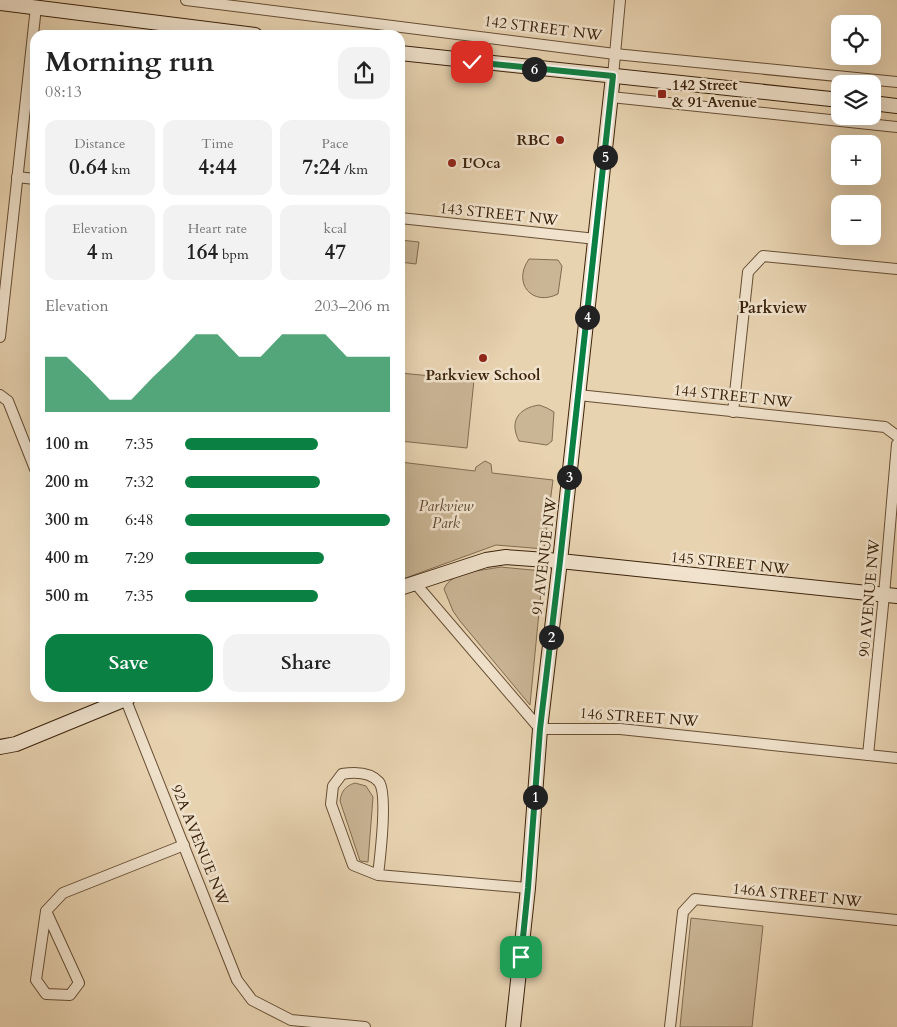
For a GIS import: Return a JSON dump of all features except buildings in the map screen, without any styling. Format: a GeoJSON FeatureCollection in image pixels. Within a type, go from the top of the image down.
{"type":"FeatureCollection","features":[{"type":"Feature","properties":{"kind":"street","name":"142 STREET NW"},"geometry":{"type":"LineString","coordinates":[[186,0],[615,54],[897,82]]}},
{"type":"Feature","properties":{"kind":"street","name":"91 AVENUE NW"},"geometry":{"type":"LineString","coordinates":[[513,1027],[528,888],[540,729],[596,240],[620,0]]}},
{"type":"Feature","properties":{"kind":"street"},"geometry":{"type":"LineString","coordinates":[[0,3],[36,7],[55,5],[222,30]]}},
{"type":"Feature","properties":{"kind":"street"},"geometry":{"type":"LineString","coordinates":[[35,30],[36,7]]}},
{"type":"Feature","properties":{"kind":"street"},"geometry":{"type":"LineString","coordinates":[[405,54],[831,99]]}},
{"type":"Feature","properties":{"kind":"street"},"geometry":{"type":"LineString","coordinates":[[0,337],[30,73]]}},
{"type":"Feature","properties":{"kind":"street"},"geometry":{"type":"LineString","coordinates":[[611,97],[897,127]]}},
{"type":"Feature","properties":{"kind":"street"},"geometry":{"type":"LineString","coordinates":[[881,104],[897,106]]}},
{"type":"Feature","properties":{"kind":"street"},"geometry":{"type":"LineString","coordinates":[[18,177],[30,178]]}},
{"type":"Feature","properties":{"kind":"street","name":"143 STREET NW"},"geometry":{"type":"LineString","coordinates":[[405,219],[596,240]]}},
{"type":"Feature","properties":{"kind":"street"},"geometry":{"type":"LineString","coordinates":[[733,412],[748,272],[763,256],[897,269]]}},
{"type":"Feature","properties":{"kind":"street","name":"144 STREET NW"},"geometry":{"type":"LineString","coordinates":[[578,395],[885,427],[897,436]]}},
{"type":"Feature","properties":{"kind":"street"},"geometry":{"type":"LineString","coordinates":[[0,396],[8,401],[30,456]]}},
{"type":"Feature","properties":{"kind":"street","name":"90 AVENUE NW"},"geometry":{"type":"LineString","coordinates":[[868,755],[891,596],[897,444]]}},
{"type":"Feature","properties":{"kind":"street"},"geometry":{"type":"LineString","coordinates":[[405,586],[486,560],[506,557],[560,561]]}},
{"type":"Feature","properties":{"kind":"street","name":"145 STREET NW"},"geometry":{"type":"LineString","coordinates":[[560,561],[891,596]]}},
{"type":"Feature","properties":{"kind":"street"},"geometry":{"type":"LineString","coordinates":[[415,582],[540,729]]}},
{"type":"Feature","properties":{"kind":"street"},"geometry":{"type":"LineString","coordinates":[[0,747],[16,744],[116,702]]}},
{"type":"Feature","properties":{"kind":"street","name":"92A AVENUE NW"},"geometry":{"type":"LineString","coordinates":[[128,702],[237,980],[252,1000],[291,1020],[364,1027]]}},
{"type":"Feature","properties":{"kind":"street","name":"146 STREET NW"},"geometry":{"type":"LineString","coordinates":[[540,729],[620,729],[897,758]]}},
{"type":"Feature","properties":{"kind":"street"},"geometry":{"type":"LineString","coordinates":[[378,875],[384,795],[378,782],[368,775],[356,772],[342,774],[333,786],[331,804],[353,865],[378,875],[528,888]]}},
{"type":"Feature","properties":{"kind":"street"},"geometry":{"type":"LineString","coordinates":[[46,912],[79,983],[70,995],[46,994],[36,980],[46,912],[63,893],[184,845]]}},
{"type":"Feature","properties":{"kind":"street","name":"146A STREET NW"},"geometry":{"type":"LineString","coordinates":[[670,1027],[683,912],[695,900],[897,920]]}},
{"type":"Feature","properties":{"kind":"green space"},"geometry":{"type":"Polygon","coordinates":[[[405,241],[419,242],[416,264],[405,263],[405,241]]]}},
{"type":"Feature","properties":{"kind":"green space"},"geometry":{"type":"Polygon","coordinates":[[[529,259],[558,260],[562,266],[558,294],[540,297],[533,295],[527,290],[523,276],[524,268],[529,259]]]}},
{"type":"Feature","properties":{"kind":"green space"},"geometry":{"type":"Polygon","coordinates":[[[405,373],[474,380],[467,448],[405,442],[405,373]]]}},
{"type":"Feature","properties":{"kind":"green space"},"geometry":{"type":"Polygon","coordinates":[[[539,405],[554,412],[552,441],[547,445],[519,441],[515,428],[517,417],[526,409],[539,405]]]}},
{"type":"Feature","properties":{"kind":"green space","name":"Parkview Park"},"geometry":{"type":"Polygon","coordinates":[[[485,461],[491,464],[492,473],[553,480],[544,549],[496,545],[405,578],[405,463],[475,471],[476,467],[485,461]]]}},
{"type":"Feature","properties":{"kind":"green space"},"geometry":{"type":"Polygon","coordinates":[[[500,567],[543,571],[530,705],[460,621],[453,611],[444,589],[448,583],[460,575],[500,567]]]}},
{"type":"Feature","properties":{"kind":"green space"},"geometry":{"type":"Polygon","coordinates":[[[355,783],[366,786],[373,797],[368,862],[360,861],[340,801],[344,790],[355,783]]]}},
{"type":"Feature","properties":{"kind":"green space"},"geometry":{"type":"Polygon","coordinates":[[[691,918],[763,926],[752,1027],[680,1027],[691,918]]]}},
{"type":"Feature","properties":{"kind":"place","name":"142 Street & 91 Avenue"},"geometry":{"type":"Point","coordinates":[662,94]}},
{"type":"Feature","properties":{"kind":"place","name":"RBC"},"geometry":{"type":"Point","coordinates":[560,140]}},
{"type":"Feature","properties":{"kind":"place","name":"L'Oca"},"geometry":{"type":"Point","coordinates":[452,163]}},
{"type":"Feature","properties":{"kind":"place","name":"Parkview School"},"geometry":{"type":"Point","coordinates":[483,358]}},
{"type":"Feature","properties":{"kind":"district","name":"Parkview"},"geometry":{"type":"Point","coordinates":[773,307]}},
{"type":"Feature","properties":{"kind":"route"},"geometry":{"type":"LineString","coordinates":[[472,62],[613,76],[540,729],[521,957]]}}]}
